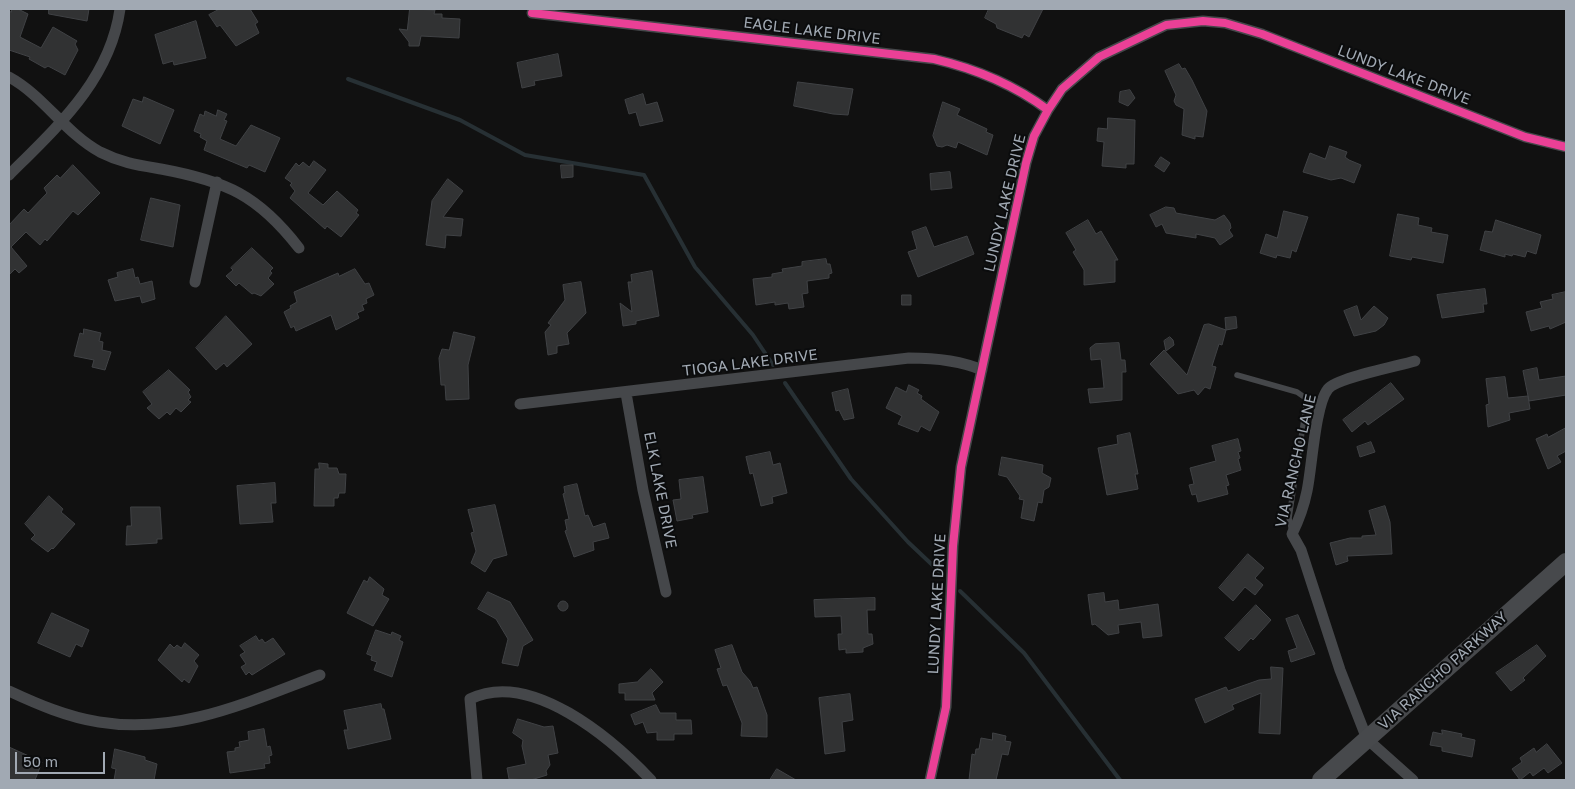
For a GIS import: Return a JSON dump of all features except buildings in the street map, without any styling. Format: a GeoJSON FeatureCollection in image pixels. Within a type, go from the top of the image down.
{"type":"FeatureCollection","features":[{"type":"Feature","properties":{"kind":"main road","name":"VIA RANCHO PARKWAY"},"geometry":{"type":"LineString","coordinates":[[1321,780],[1566,562]]}},
{"type":"Feature","properties":{"kind":"street"},"geometry":{"type":"LineString","coordinates":[[9,175],[63,121],[89,87],[105,58],[117,25],[120,9]]}},
{"type":"Feature","properties":{"kind":"street","name":"EAGLE LAKE DRIVE"},"geometry":{"type":"LineString","coordinates":[[532,13],[934,59],[969,67],[1024,92],[1048,110]]}},
{"type":"Feature","properties":{"kind":"street","name":"LUNDY LAKE DRIVE"},"geometry":{"type":"LineString","coordinates":[[930,780],[946,707],[953,546],[961,467],[1026,163],[1034,136],[1048,110],[1062,90],[1100,57],[1166,24],[1204,21],[1225,23],[1262,34],[1525,137],[1566,147]]}},
{"type":"Feature","properties":{"kind":"street"},"geometry":{"type":"LineString","coordinates":[[9,77],[31,91],[97,150],[119,162],[217,182],[241,193],[263,208],[280,224],[299,248]]}},
{"type":"Feature","properties":{"kind":"street"},"geometry":{"type":"LineString","coordinates":[[195,282],[217,182]]}},
{"type":"Feature","properties":{"kind":"street","name":"TIOGA LAKE DRIVE"},"geometry":{"type":"LineString","coordinates":[[520,404],[626,393],[909,358],[932,358],[969,364],[982,370]]}},
{"type":"Feature","properties":{"kind":"street","name":"VIA RANCHO LANE"},"geometry":{"type":"LineString","coordinates":[[1367,739],[1340,670],[1301,550],[1292,534],[1304,507],[1321,409],[1328,389],[1339,381],[1415,361]]}},
{"type":"Feature","properties":{"kind":"street","name":"ELK LAKE DRIVE"},"geometry":{"type":"LineString","coordinates":[[626,393],[643,490],[666,592]]}},
{"type":"Feature","properties":{"kind":"street"},"geometry":{"type":"LineString","coordinates":[[9,691],[66,714],[98,722],[154,725],[217,714],[320,675]]}},
{"type":"Feature","properties":{"kind":"street"},"geometry":{"type":"LineString","coordinates":[[477,780],[470,699],[480,694],[505,691],[547,701],[597,731],[651,780]]}},
{"type":"Feature","properties":{"kind":"street"},"geometry":{"type":"LineString","coordinates":[[1367,739],[1414,780]]}},
{"type":"Feature","properties":{"kind":"lane"},"geometry":{"type":"LineString","coordinates":[[1237,375],[1297,392],[1307,399],[1289,518],[1292,534]]}},
{"type":"Feature","properties":{"kind":"waterway"},"geometry":{"type":"LineString","coordinates":[[348,79],[460,120],[525,155],[644,175],[695,267],[753,335],[773,365]]}},
{"type":"Feature","properties":{"kind":"waterway"},"geometry":{"type":"LineString","coordinates":[[785,383],[851,479],[908,542],[943,575]]}},
{"type":"Feature","properties":{"kind":"waterway"},"geometry":{"type":"LineString","coordinates":[[960,591],[1024,653],[1120,780]]}},
{"type":"Feature","properties":{"kind":"cycle path"},"geometry":{"type":"LineString","coordinates":[[532,13],[934,59],[994,78],[1021,92],[1048,110]]}},
{"type":"Feature","properties":{"kind":"cycle path"},"geometry":{"type":"LineString","coordinates":[[930,780],[946,707],[953,546],[961,467],[1026,163],[1034,136],[1062,89],[1099,57],[1166,25],[1203,21],[1225,23],[1262,34],[1525,137],[1566,147]]}}]}
